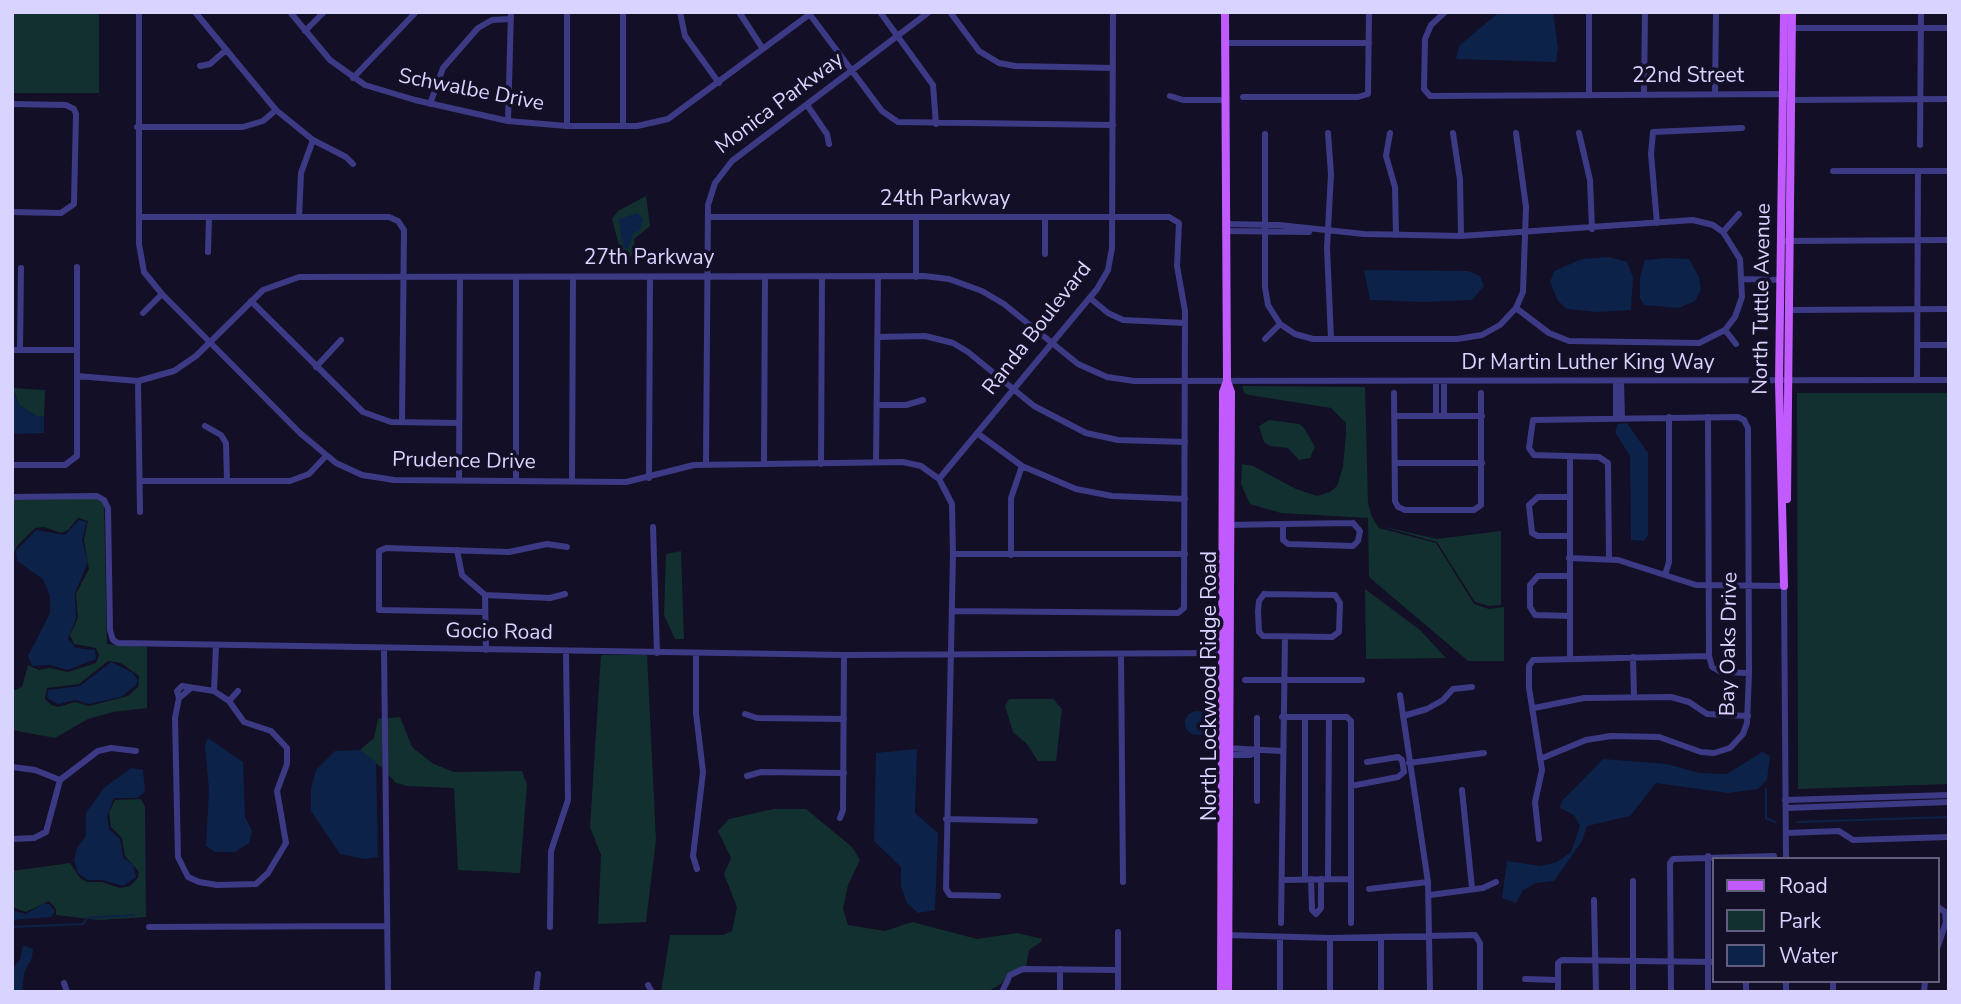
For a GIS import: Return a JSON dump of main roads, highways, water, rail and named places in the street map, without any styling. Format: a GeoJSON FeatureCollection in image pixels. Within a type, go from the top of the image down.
{"type":"FeatureCollection","features":[{"type":"Feature","properties":{"kind":"main road","name":"North Lockwood Ridge Road"},"geometry":{"type":"LineString","coordinates":[[1221,992],[1226,751],[1223,392],[1227,381],[1225,12]]}},
{"type":"Feature","properties":{"kind":"main road","name":"North Tuttle Avenue"},"geometry":{"type":"LineString","coordinates":[[1784,12],[1788,310],[1784,382]]}},
{"type":"Feature","properties":{"kind":"main road","name":"North Tuttle Avenue"},"geometry":{"type":"LineString","coordinates":[[1784,586],[1781,280],[1786,241],[1792,100],[1792,12]]}},
{"type":"Feature","properties":{"kind":"main road","name":"North Lockwood Ridge Road"},"geometry":{"type":"LineString","coordinates":[[1225,653],[1221,716],[1226,751]]}},
{"type":"Feature","properties":{"kind":"main road","name":"North Lockwood Ridge Road"},"geometry":{"type":"LineString","coordinates":[[1224,934],[1228,992]]}},
{"type":"Feature","properties":{"kind":"water"},"geometry":{"type":"Polygon","coordinates":[[[1499,12],[1553,12],[1558,48],[1556,62],[1456,59],[1459,46],[1499,12]]]}},
{"type":"Feature","properties":{"kind":"water"},"geometry":{"type":"Polygon","coordinates":[[[637,213],[643,219],[640,230],[633,234],[628,250],[623,246],[619,219],[637,213]]]}},
{"type":"Feature","properties":{"kind":"water"},"geometry":{"type":"Polygon","coordinates":[[[1609,257],[1627,262],[1633,277],[1631,310],[1597,312],[1567,309],[1558,301],[1550,282],[1554,271],[1582,259],[1609,257]]]}},
{"type":"Feature","properties":{"kind":"water"},"geometry":{"type":"Polygon","coordinates":[[[1689,259],[1699,277],[1701,290],[1695,301],[1679,308],[1644,305],[1640,298],[1640,277],[1645,260],[1689,259]]]}},
{"type":"Feature","properties":{"kind":"water"},"geometry":{"type":"Polygon","coordinates":[[[1364,270],[1468,271],[1480,276],[1484,286],[1472,300],[1370,300],[1364,270]]]}},
{"type":"Feature","properties":{"kind":"water"},"geometry":{"type":"Polygon","coordinates":[[[12,388],[19,405],[36,416],[44,417],[44,433],[16,434],[12,431],[12,388]]]}},
{"type":"Feature","properties":{"kind":"water"},"geometry":{"type":"Polygon","coordinates":[[[1627,423],[1648,453],[1648,535],[1644,541],[1631,540],[1630,456],[1615,432],[1618,424],[1627,423]]]}},
{"type":"Feature","properties":{"kind":"water"},"geometry":{"type":"Polygon","coordinates":[[[79,520],[87,522],[82,540],[88,562],[75,593],[76,618],[68,639],[76,648],[95,650],[96,659],[68,670],[50,665],[32,666],[28,656],[50,613],[50,596],[43,579],[17,561],[16,551],[36,530],[65,535],[79,520]]]}},
{"type":"Feature","properties":{"kind":"water"},"geometry":{"type":"Polygon","coordinates":[[[111,662],[133,673],[138,680],[136,685],[121,697],[89,704],[75,700],[58,704],[47,698],[48,690],[80,686],[111,662]]]}},
{"type":"Feature","properties":{"kind":"water"},"geometry":{"type":"Polygon","coordinates":[[[1197,711],[1206,714],[1209,723],[1206,732],[1197,735],[1188,732],[1185,723],[1188,714],[1197,711]]]}},
{"type":"Feature","properties":{"kind":"water"},"geometry":{"type":"Polygon","coordinates":[[[208,738],[243,762],[245,817],[252,831],[249,843],[235,852],[215,852],[206,846],[209,790],[205,745],[208,738]]]}},
{"type":"Feature","properties":{"kind":"water"},"geometry":{"type":"Polygon","coordinates":[[[917,749],[915,813],[938,833],[935,910],[918,913],[907,903],[901,886],[901,867],[874,841],[876,753],[917,749]]]}},
{"type":"Feature","properties":{"kind":"water"},"geometry":{"type":"Polygon","coordinates":[[[360,750],[376,762],[378,857],[365,859],[340,854],[311,811],[311,789],[316,770],[335,751],[360,750]]]}},
{"type":"Feature","properties":{"kind":"water"},"geometry":{"type":"Polygon","coordinates":[[[1762,752],[1770,756],[1767,780],[1758,789],[1728,793],[1656,783],[1630,816],[1587,826],[1582,841],[1554,881],[1536,883],[1523,890],[1516,903],[1502,898],[1507,861],[1541,866],[1557,862],[1571,852],[1580,826],[1574,815],[1560,808],[1562,801],[1603,759],[1667,764],[1699,773],[1727,774],[1762,752]]]}},
{"type":"Feature","properties":{"kind":"water"},"geometry":{"type":"Polygon","coordinates":[[[131,768],[143,770],[145,791],[138,798],[114,798],[107,816],[109,829],[120,839],[123,857],[133,865],[136,877],[123,886],[102,880],[88,880],[78,873],[74,860],[77,848],[86,836],[86,813],[104,788],[131,768]]]}},
{"type":"Feature","properties":{"kind":"water"},"geometry":{"type":"Polygon","coordinates":[[[43,904],[49,904],[55,911],[51,917],[12,920],[12,910],[26,914],[43,904]]]}},
{"type":"Feature","properties":{"kind":"water"},"geometry":{"type":"Polygon","coordinates":[[[23,945],[33,949],[32,958],[24,973],[22,992],[12,992],[12,969],[20,959],[23,945]]]}},
{"type":"Feature","properties":{"kind":"waterway"},"geometry":{"type":"LineString","coordinates":[[1766,789],[1766,818],[1775,822]]}},
{"type":"Feature","properties":{"kind":"waterway"},"geometry":{"type":"LineString","coordinates":[[1797,822],[1949,817]]}},
{"type":"Feature","properties":{"kind":"waterway"},"geometry":{"type":"LineString","coordinates":[[12,927],[83,924],[87,918],[134,915]]}}]}
